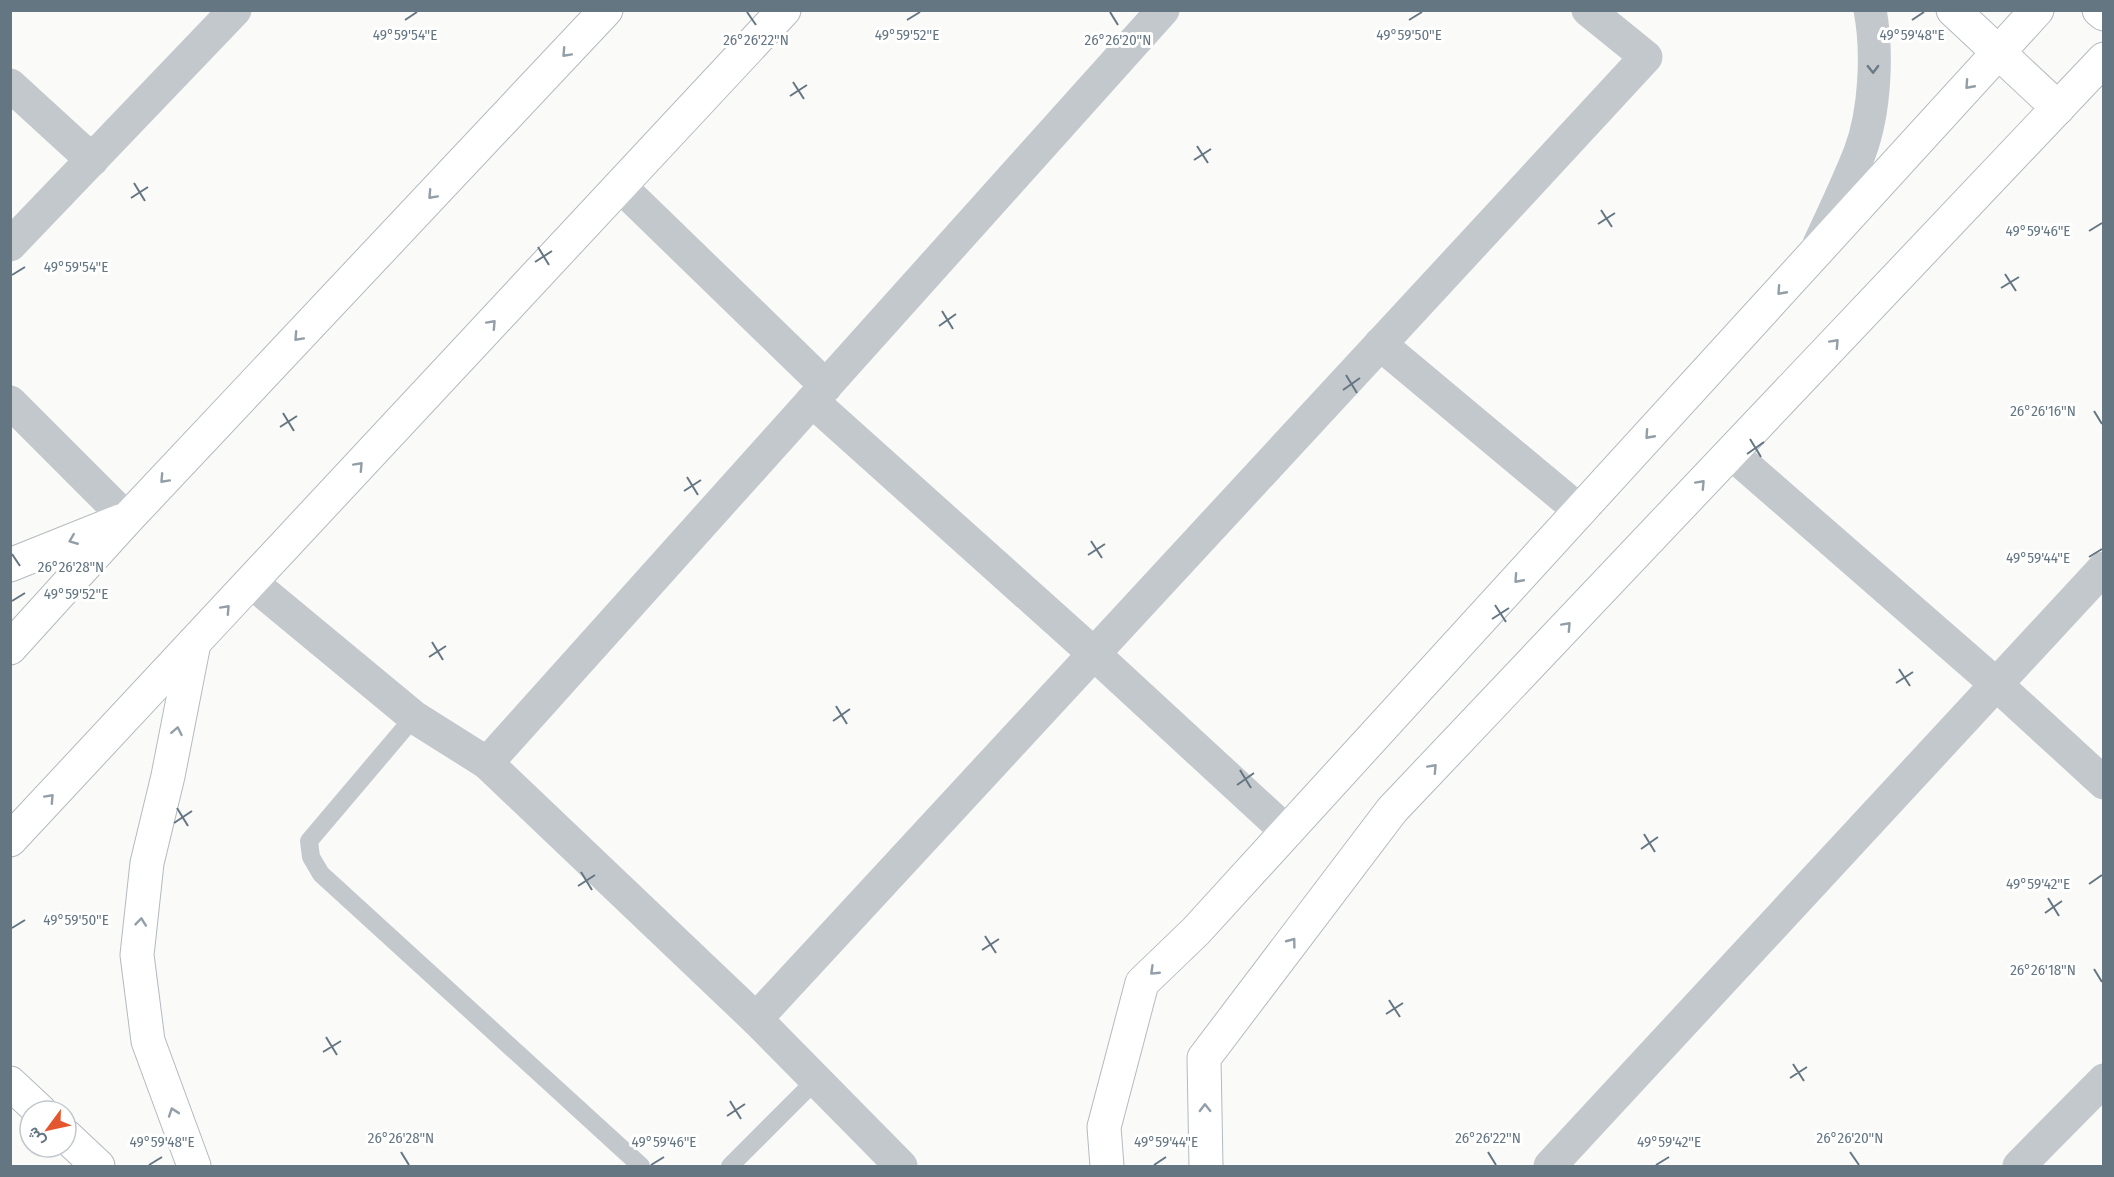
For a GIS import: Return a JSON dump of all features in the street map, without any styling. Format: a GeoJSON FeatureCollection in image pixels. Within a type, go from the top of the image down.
{"type":"FeatureCollection","features":[{"type":"Feature","properties":{"kind":"street"},"geometry":{"type":"LineString","coordinates":[[10,245],[235,10]]}},
{"type":"Feature","properties":{"kind":"street"},"geometry":{"type":"LineString","coordinates":[[10,648],[127,519],[606,10]]}},
{"type":"Feature","properties":{"kind":"street"},"geometry":{"type":"LineString","coordinates":[[10,840],[784,10]]}},
{"type":"Feature","properties":{"kind":"street"},"geometry":{"type":"LineString","coordinates":[[487,763],[1163,10]]}},
{"type":"Feature","properties":{"kind":"street"},"geometry":{"type":"LineString","coordinates":[[756,1019],[1646,57],[1588,10]]}},
{"type":"Feature","properties":{"kind":"street"},"geometry":{"type":"LineString","coordinates":[[1815,253],[1863,140],[1874,91],[1873,22],[1870,10]]}},
{"type":"Feature","properties":{"kind":"street"},"geometry":{"type":"LineString","coordinates":[[1953,10],[2058,108]]}},
{"type":"Feature","properties":{"kind":"street"},"geometry":{"type":"LineString","coordinates":[[1107,1167],[1104,1127],[1142,983],[1196,931],[2037,10]]}},
{"type":"Feature","properties":{"kind":"street"},"geometry":{"type":"LineString","coordinates":[[2099,10],[2103,15]]}},
{"type":"Feature","properties":{"kind":"street"},"geometry":{"type":"LineString","coordinates":[[1206,1167],[1204,1058],[1392,810],[2103,59]]}},
{"type":"Feature","properties":{"kind":"street"},"geometry":{"type":"LineString","coordinates":[[10,85],[92,160]]}},
{"type":"Feature","properties":{"kind":"street"},"geometry":{"type":"LineString","coordinates":[[620,186],[819,394],[1093,653],[1287,832]]}},
{"type":"Feature","properties":{"kind":"street"},"geometry":{"type":"LineString","coordinates":[[1380,344],[1580,511]]}},
{"type":"Feature","properties":{"kind":"street"},"geometry":{"type":"LineString","coordinates":[[10,402],[127,519]]}},
{"type":"Feature","properties":{"kind":"street"},"geometry":{"type":"LineString","coordinates":[[1731,453],[1996,684],[2103,783]]}},
{"type":"Feature","properties":{"kind":"street"},"geometry":{"type":"LineString","coordinates":[[10,565],[127,519]]}},
{"type":"Feature","properties":{"kind":"street"},"geometry":{"type":"LineString","coordinates":[[1550,1167],[2103,568]]}},
{"type":"Feature","properties":{"kind":"street"},"geometry":{"type":"LineString","coordinates":[[251,582],[414,717],[487,763],[756,1019],[901,1167]]}},
{"type":"Feature","properties":{"kind":"street"},"geometry":{"type":"LineString","coordinates":[[194,643],[168,776],[147,863],[137,955],[148,1041],[194,1167]]}},
{"type":"Feature","properties":{"kind":"street"},"geometry":{"type":"LineString","coordinates":[[2019,1167],[2103,1080]]}},
{"type":"Feature","properties":{"kind":"street"},"geometry":{"type":"LineString","coordinates":[[10,1083],[27,1099]]}},
{"type":"Feature","properties":{"kind":"street"},"geometry":{"type":"LineString","coordinates":[[78,1148],[98,1167]]}},
{"type":"Feature","properties":{"kind":"lane"},"geometry":{"type":"LineString","coordinates":[[414,717],[309,841],[310,857],[321,874],[641,1167]]}},
{"type":"Feature","properties":{"kind":"lane"},"geometry":{"type":"LineString","coordinates":[[730,1167],[816,1080]]}}]}
